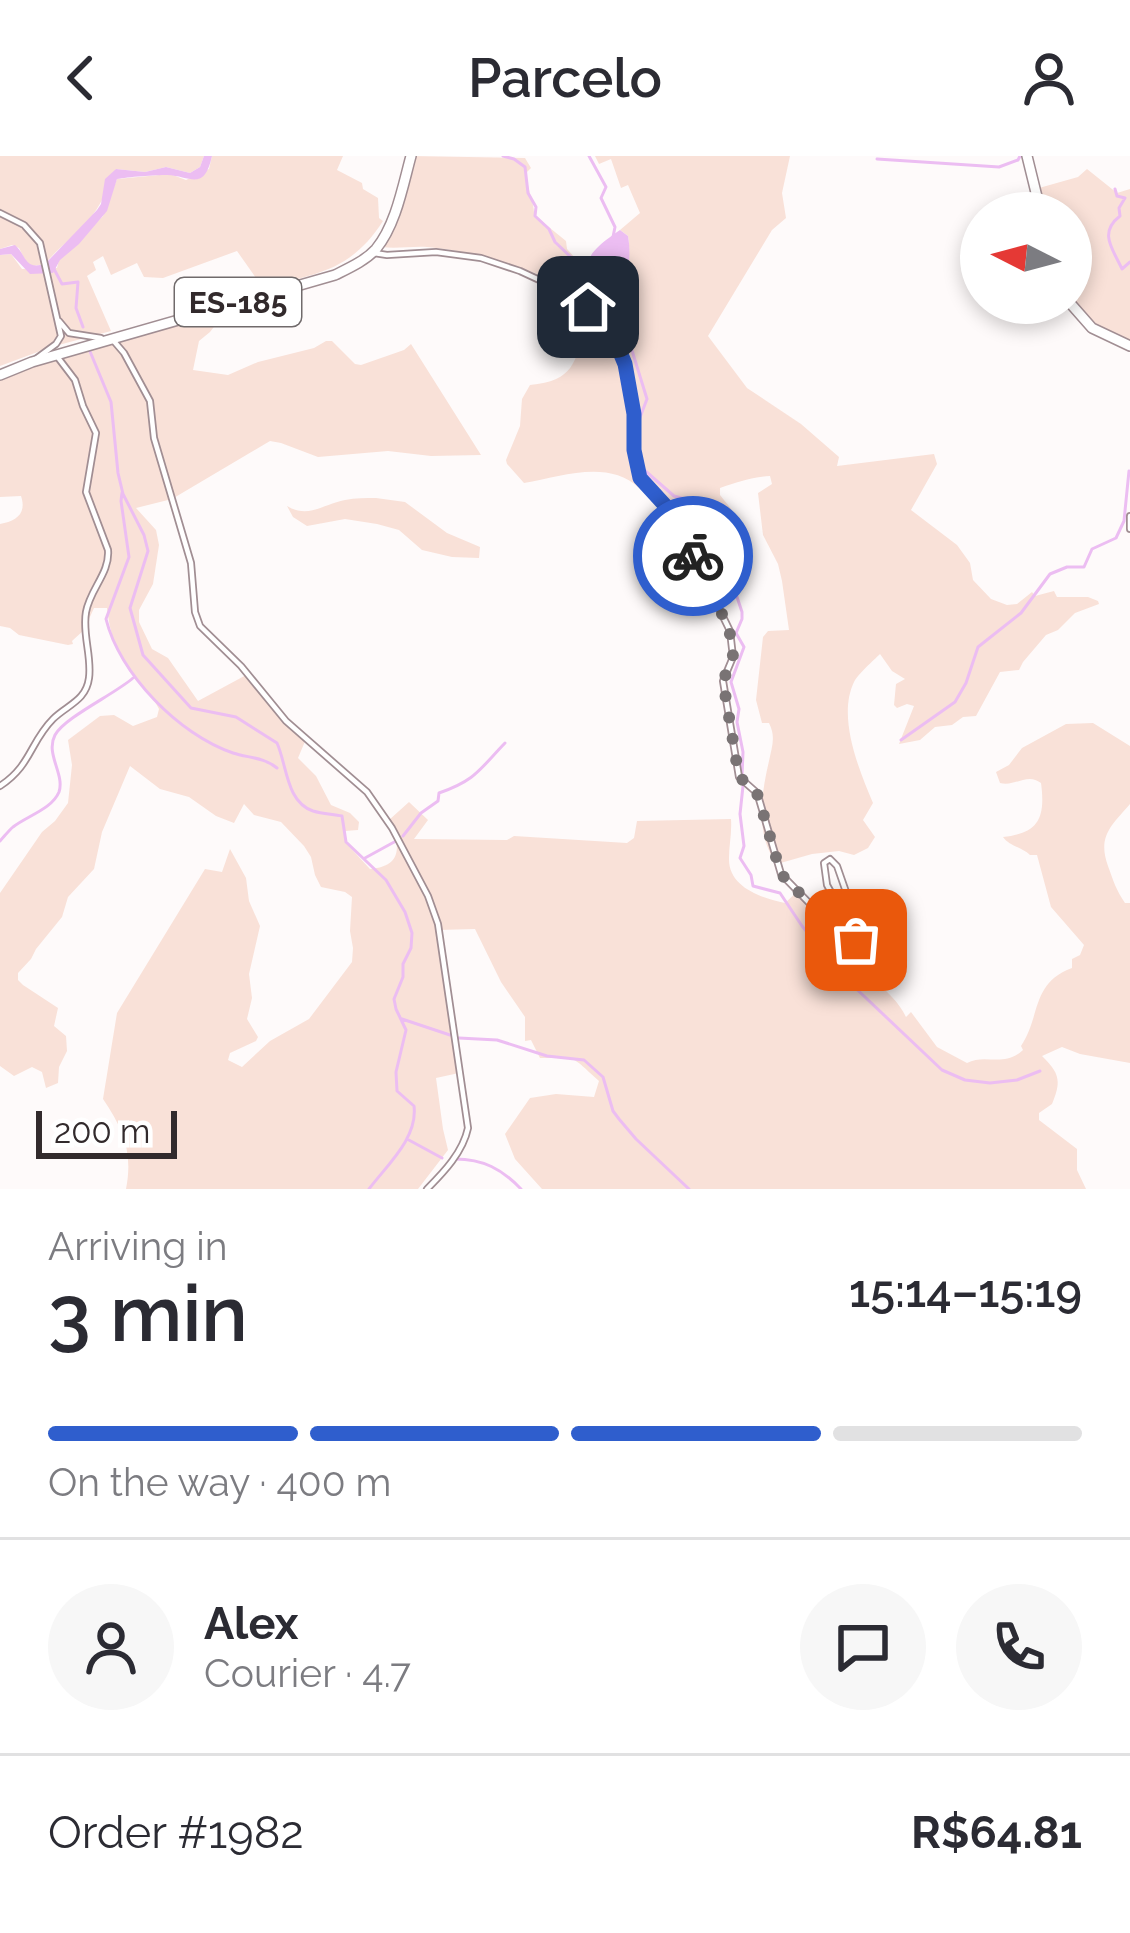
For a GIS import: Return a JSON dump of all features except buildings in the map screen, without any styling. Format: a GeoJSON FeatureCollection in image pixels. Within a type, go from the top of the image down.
{"type":"FeatureCollection","features":[{"type":"Feature","properties":{"kind":"main road"},"geometry":{"type":"LineString","coordinates":[[372,253],[389,226],[411,156]]}},
{"type":"Feature","properties":{"kind":"main road"},"geometry":{"type":"LineString","coordinates":[[1027,156],[1036,192]]}},
{"type":"Feature","properties":{"kind":"main road","name":"ES-185"},"geometry":{"type":"LineString","coordinates":[[0,374],[335,275],[372,253]]}},
{"type":"Feature","properties":{"kind":"main road"},"geometry":{"type":"LineString","coordinates":[[1088,324],[1130,346]]}},
{"type":"Feature","properties":{"kind":"street"},"geometry":{"type":"LineString","coordinates":[[0,213],[30,230],[43,251],[59,321],[60,340],[32,362]]}},
{"type":"Feature","properties":{"kind":"street"},"geometry":{"type":"LineString","coordinates":[[372,253],[436,252],[481,258],[574,296],[612,333],[625,364],[637,470],[673,514],[730,631],[733,657],[723,681],[739,777],[756,791],[784,878],[849,944],[855,944]]}},
{"type":"Feature","properties":{"kind":"street"},"geometry":{"type":"LineString","coordinates":[[59,321],[69,333],[112,339],[150,401],[154,438],[191,563],[200,626],[286,721],[367,792],[392,828],[433,907],[456,1028],[468,1128],[465,1140],[427,1189]]}},
{"type":"Feature","properties":{"kind":"street"},"geometry":{"type":"LineString","coordinates":[[0,786],[20,771],[54,718],[86,690],[86,610],[109,560],[86,492],[96,433],[75,380],[56,355]]}},
{"type":"Feature","properties":{"kind":"street"},"geometry":{"type":"LineString","coordinates":[[1130,517],[1130,529]]}},
{"type":"Feature","properties":{"kind":"street"},"geometry":{"type":"LineString","coordinates":[[826,860],[836,863],[849,896],[860,932],[855,944],[856,937],[825,881],[826,860]]}},
{"type":"Feature","properties":{"kind":"shaded area"},"geometry":{"type":"Polygon","coordinates":[[[0,156],[204,156],[200,167],[190,173],[166,167],[145,172],[116,169],[87,222],[45,264],[33,266],[19,248],[0,249],[0,156]]]}},
{"type":"Feature","properties":{"kind":"shaded area"},"geometry":{"type":"Polygon","coordinates":[[[204,156],[212,156],[201,178],[117,179],[107,211],[53,273],[30,274],[11,254],[0,255],[0,249],[15,245],[29,264],[45,264],[97,210],[105,179],[116,169],[145,172],[166,167],[190,173],[200,167],[204,156]]]}},
{"type":"Feature","properties":{"kind":"shaded area"},"geometry":{"type":"Polygon","coordinates":[[[212,156],[343,156],[337,170],[378,198],[383,221],[345,261],[263,288],[237,251],[163,278],[144,277],[137,263],[111,275],[103,256],[93,262],[96,270],[87,276],[111,331],[0,366],[0,255],[11,254],[22,269],[57,268],[59,260],[103,216],[117,179],[170,174],[186,180],[209,169],[212,156]]]}},
{"type":"Feature","properties":{"kind":"shaded area"},"geometry":{"type":"Polygon","coordinates":[[[411,156],[525,158],[531,168],[527,178],[534,215],[566,241],[578,261],[588,258],[588,275],[609,308],[618,304],[629,256],[628,236],[620,230],[640,213],[628,185],[621,188],[611,159],[599,164],[595,156],[790,156],[782,193],[786,218],[772,230],[708,336],[747,388],[801,424],[839,457],[837,466],[934,454],[937,464],[911,510],[957,545],[970,563],[973,580],[991,599],[1017,604],[1032,592],[1035,596],[1054,591],[1057,597],[1098,601],[1046,635],[1019,670],[1000,672],[976,716],[935,727],[920,740],[899,744],[914,706],[894,705],[896,684],[905,679],[880,654],[862,671],[849,696],[848,711],[852,743],[873,803],[863,820],[875,837],[868,848],[854,855],[839,851],[812,854],[777,864],[765,840],[762,801],[773,737],[769,723],[762,723],[756,700],[763,637],[768,631],[789,630],[778,564],[763,535],[758,493],[772,484],[770,476],[720,488],[732,510],[739,569],[737,584],[722,588],[724,567],[716,562],[708,543],[707,512],[677,507],[665,495],[614,474],[584,472],[524,483],[506,460],[520,426],[522,399],[530,385],[556,379],[570,368],[587,326],[568,293],[540,275],[442,249],[381,247],[411,156]]]}},
{"type":"Feature","properties":{"kind":"shaded area"},"geometry":{"type":"Polygon","coordinates":[[[1087,169],[1117,193],[1130,189],[1130,343],[1092,322],[1092,192],[1040,192],[1039,188],[1078,177],[1087,169]]]}},
{"type":"Feature","properties":{"kind":"shaded area"},"geometry":{"type":"Polygon","coordinates":[[[620,230],[628,236],[629,249],[619,289],[624,297],[608,308],[592,283],[588,265],[596,249],[620,230]]]}},
{"type":"Feature","properties":{"kind":"shaded area"},"geometry":{"type":"Polygon","coordinates":[[[229,307],[199,341],[193,370],[228,375],[326,341],[361,365],[411,344],[481,455],[388,451],[318,457],[270,441],[172,499],[136,508],[156,530],[159,545],[153,584],[139,610],[139,622],[152,649],[168,658],[198,701],[248,674],[306,739],[298,758],[316,776],[331,805],[359,822],[358,830],[345,831],[346,843],[370,869],[394,859],[397,845],[389,820],[409,802],[428,820],[414,839],[507,840],[514,836],[627,843],[634,838],[637,821],[731,819],[730,868],[740,884],[785,903],[798,891],[853,940],[866,971],[906,1017],[911,1012],[937,1047],[967,1063],[1002,1059],[1023,1050],[1043,991],[1072,968],[1072,959],[1084,945],[1051,907],[1037,855],[1003,837],[1024,832],[1037,822],[1041,783],[1031,779],[1000,783],[996,772],[1009,765],[1022,748],[1066,724],[1093,723],[1130,746],[1130,804],[1108,832],[1104,847],[1117,889],[1125,903],[1130,903],[1130,1063],[1062,1047],[1042,1056],[1058,1083],[1052,1104],[1039,1113],[1039,1120],[1077,1149],[1077,1170],[1086,1189],[542,1189],[515,1159],[505,1134],[530,1098],[594,1097],[599,1081],[574,1060],[540,1058],[531,1040],[525,1041],[525,1017],[475,929],[438,930],[459,1073],[436,1078],[448,1150],[418,1189],[126,1189],[125,1142],[103,1099],[117,1013],[205,869],[222,872],[230,849],[246,878],[260,926],[249,974],[252,998],[247,1019],[258,1037],[230,1053],[228,1060],[242,1067],[270,1041],[309,1019],[352,962],[353,948],[352,897],[321,887],[311,857],[281,822],[254,815],[244,804],[234,823],[189,797],[160,789],[130,766],[102,832],[94,869],[68,897],[62,917],[18,973],[23,985],[58,1008],[54,1026],[66,1036],[67,1051],[58,1083],[46,1088],[42,1072],[32,1067],[14,1076],[0,1066],[0,893],[68,803],[72,765],[68,740],[100,716],[114,715],[133,726],[157,717],[159,709],[123,660],[107,608],[94,608],[84,630],[68,645],[0,626],[0,524],[15,519],[22,508],[21,496],[0,497],[0,374],[229,307]]]}},
{"type":"Feature","properties":{"kind":"shaded area"},"geometry":{"type":"Polygon","coordinates":[[[345,500],[405,502],[447,533],[480,547],[479,558],[422,550],[399,530],[377,524],[345,519],[307,526],[287,506],[309,511],[345,500]]]}},
{"type":"Feature","properties":{"kind":"waterway"},"geometry":{"type":"LineString","coordinates":[[503,156],[525,167],[535,216],[575,261],[630,344],[647,399],[639,420],[642,468],[674,496],[712,510],[715,556],[730,576],[742,612],[736,633],[744,647],[731,682],[739,709],[742,776]]}},
{"type":"Feature","properties":{"kind":"waterway"},"geometry":{"type":"LineString","coordinates":[[589,156],[606,187],[601,198],[615,227],[613,237]]}},
{"type":"Feature","properties":{"kind":"waterway"},"geometry":{"type":"LineString","coordinates":[[877,159],[999,167],[1020,156]]}},
{"type":"Feature","properties":{"kind":"waterway"},"geometry":{"type":"LineString","coordinates":[[1115,189],[1117,196],[1125,198],[1109,241],[1122,269],[1130,262]]}},
{"type":"Feature","properties":{"kind":"waterway"},"geometry":{"type":"LineString","coordinates":[[54,269],[62,284],[78,282],[76,308],[83,327]]}},
{"type":"Feature","properties":{"kind":"waterway"},"geometry":{"type":"LineString","coordinates":[[89,349],[111,402],[123,494],[148,551],[130,608],[143,655],[191,708],[236,717],[277,743],[297,800],[313,811],[342,816],[346,842],[386,880],[405,912],[412,933],[394,999],[406,1030],[396,1072],[397,1091],[414,1106],[414,1118],[400,1151],[369,1189]]}},
{"type":"Feature","properties":{"kind":"waterway"},"geometry":{"type":"LineString","coordinates":[[901,740],[955,702],[978,647],[1021,613],[1050,574],[1084,567],[1092,549],[1116,538],[1124,521],[1129,471]]}},
{"type":"Feature","properties":{"kind":"waterway"},"geometry":{"type":"LineString","coordinates":[[122,493],[129,557],[106,619],[124,660],[154,700],[192,732],[277,768]]}},
{"type":"Feature","properties":{"kind":"waterway"},"geometry":{"type":"LineString","coordinates":[[0,841],[59,792],[52,749],[60,728],[133,678]]}},
{"type":"Feature","properties":{"kind":"waterway"},"geometry":{"type":"LineString","coordinates":[[403,836],[438,801],[439,793],[469,779],[505,743]]}},
{"type":"Feature","properties":{"kind":"waterway"},"geometry":{"type":"LineString","coordinates":[[743,786],[740,858],[753,886],[780,893],[847,980],[942,1070],[965,1080],[990,1083],[1040,1071]]}},
{"type":"Feature","properties":{"kind":"waterway"},"geometry":{"type":"LineString","coordinates":[[365,858],[396,841]]}},
{"type":"Feature","properties":{"kind":"waterway"},"geometry":{"type":"LineString","coordinates":[[402,1019],[450,1035]]}},
{"type":"Feature","properties":{"kind":"waterway"},"geometry":{"type":"LineString","coordinates":[[459,1038],[497,1040],[547,1056],[584,1060],[603,1077],[619,1119],[689,1189]]}},
{"type":"Feature","properties":{"kind":"waterway"},"geometry":{"type":"LineString","coordinates":[[407,1139],[442,1158]]}},
{"type":"Feature","properties":{"kind":"waterway"},"geometry":{"type":"LineString","coordinates":[[455,1159],[491,1166],[521,1189]]}},
{"type":"Feature","properties":{"kind":"way so far"},"geometry":{"type":"LineString","coordinates":[[693,556],[732,640],[733,657],[723,681],[736,771],[756,791],[763,806],[772,850],[784,878],[849,944],[856,940]]}},
{"type":"Feature","properties":{"kind":"route"},"geometry":{"type":"LineString","coordinates":[[588,307],[612,333],[625,364],[640,478],[667,505],[693,556]]}}]}
